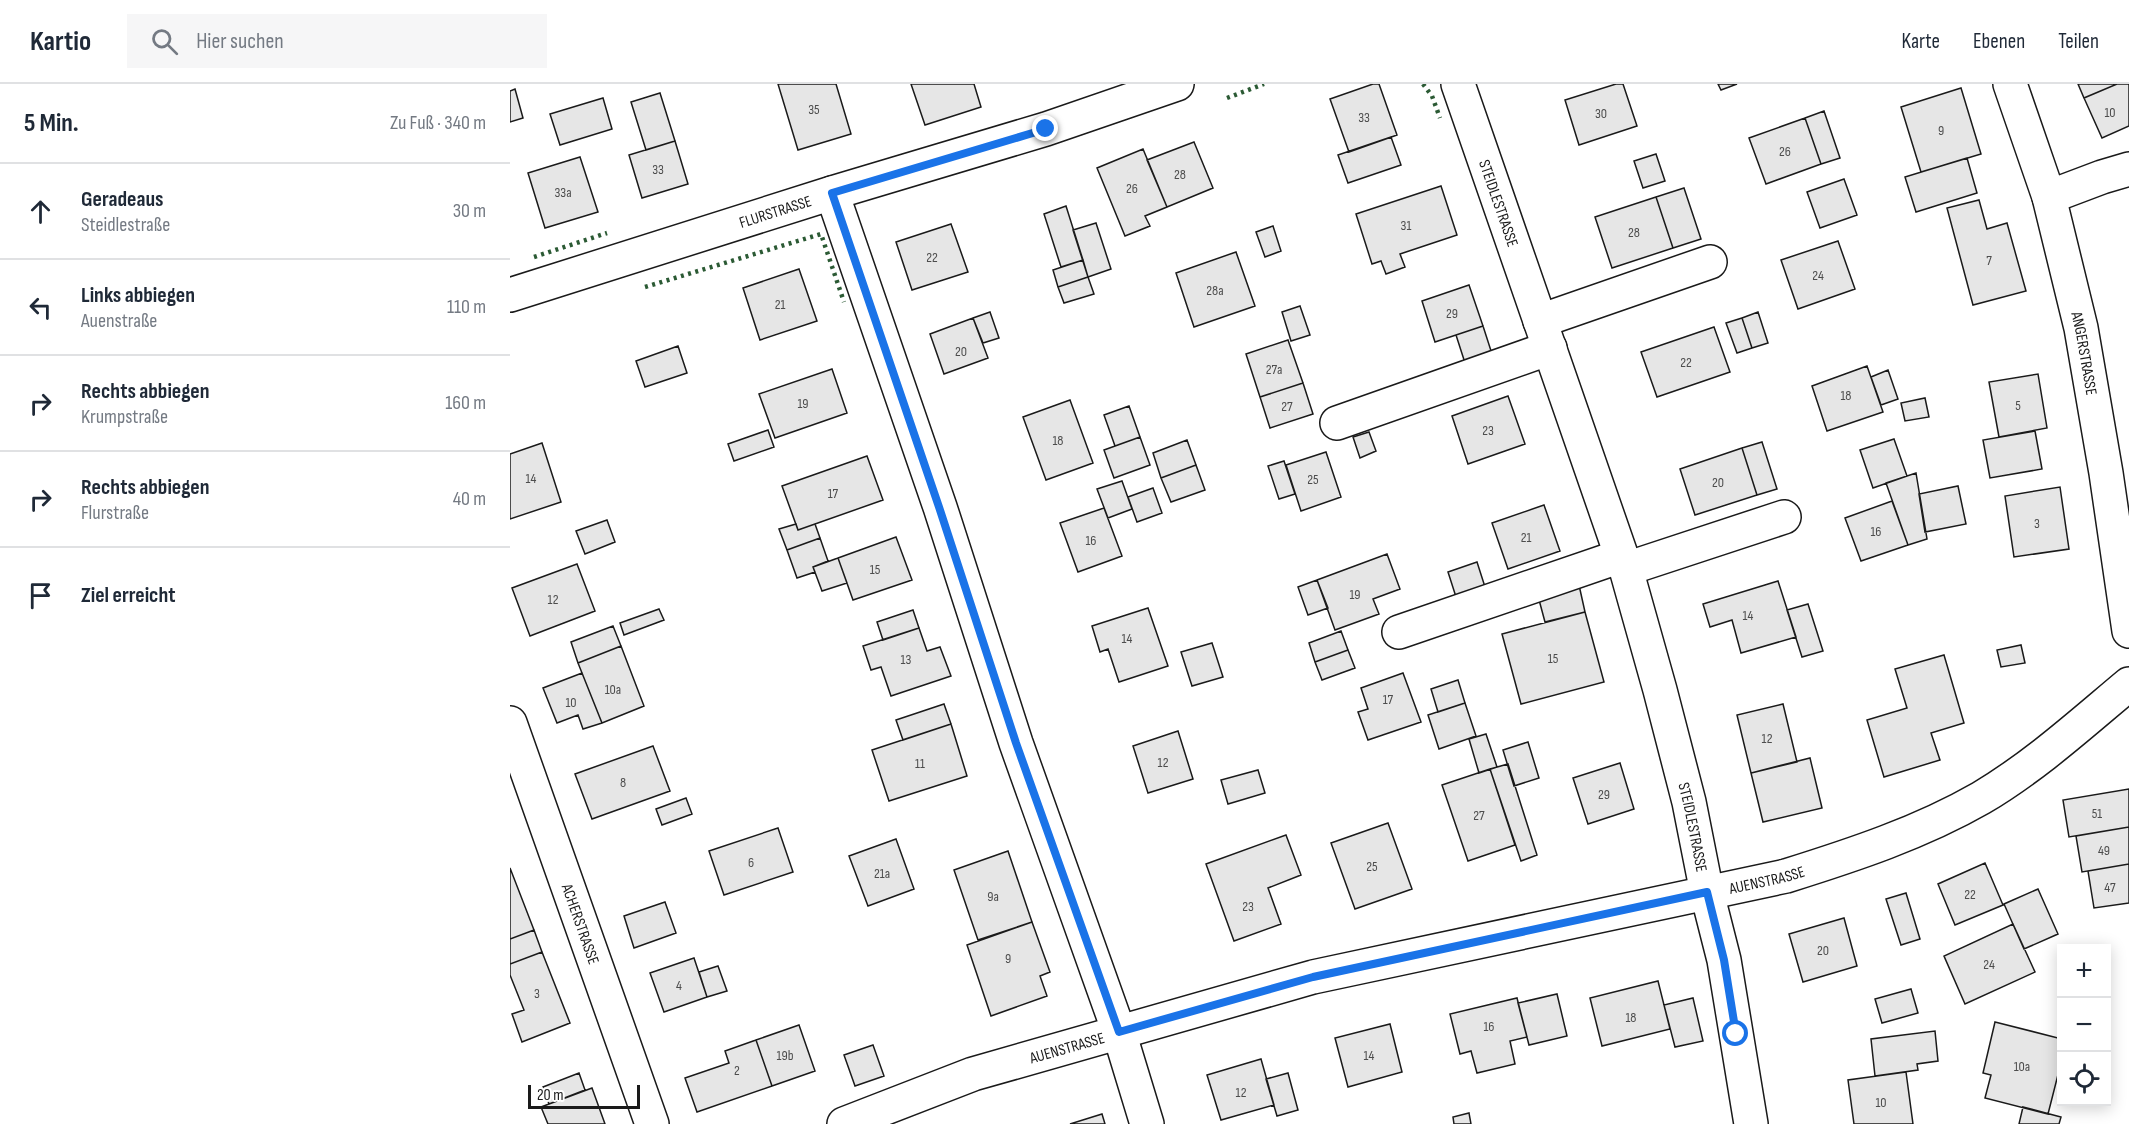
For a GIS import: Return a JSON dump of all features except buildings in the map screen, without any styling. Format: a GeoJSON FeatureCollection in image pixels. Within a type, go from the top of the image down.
{"type":"FeatureCollection","features":[{"type":"Feature","properties":{"kind":"street","name":"FLURSTRASSE"},"geometry":{"type":"LineString","coordinates":[[510,295],[832,193],[1046,129],[1177,84]]}},
{"type":"Feature","properties":{"kind":"street","name":"STEIDLESTRASSE"},"geometry":{"type":"LineString","coordinates":[[1458,84],[1623,563],[1689,802],[1707,892],[1724,960],[1751,1124]]}},
{"type":"Feature","properties":{"kind":"street","name":"ANGERSTRASSE"},"geometry":{"type":"LineString","coordinates":[[2010,84],[2049,197],[2081,328],[2106,473],[2129,632]]}},
{"type":"Feature","properties":{"kind":"street"},"geometry":{"type":"LineString","coordinates":[[2049,197],[2129,169]]}},
{"type":"Feature","properties":{"kind":"street"},"geometry":{"type":"LineString","coordinates":[[832,193],[939,507],[1016,743],[1119,1032],[1147,1124]]}},
{"type":"Feature","properties":{"kind":"street"},"geometry":{"type":"LineString","coordinates":[[1337,423],[1710,262]]}},
{"type":"Feature","properties":{"kind":"street"},"geometry":{"type":"LineString","coordinates":[[1400,632],[1623,563],[1784,517]]}},
{"type":"Feature","properties":{"kind":"street","name":"AUENSTRASSE"},"geometry":{"type":"LineString","coordinates":[[844,1124],[973,1074],[1313,977],[1786,876],[1861,852],[1926,826],[1980,798],[2038,760],[2129,684]]}},
{"type":"Feature","properties":{"kind":"street","name":"ACHERSTRASSE"},"geometry":{"type":"LineString","coordinates":[[510,723],[652,1124]]}},
{"type":"Feature","properties":{"kind":"hedge"},"geometry":{"type":"LineString","coordinates":[[1227,98],[1264,84]]}},
{"type":"Feature","properties":{"kind":"hedge"},"geometry":{"type":"LineString","coordinates":[[1423,84],[1432,96],[1440,118]]}},
{"type":"Feature","properties":{"kind":"hedge"},"geometry":{"type":"LineString","coordinates":[[534,257],[607,233]]}},
{"type":"Feature","properties":{"kind":"hedge"},"geometry":{"type":"LineString","coordinates":[[645,287],[821,234],[844,302]]}},
{"type":"Feature","properties":{"kind":"route"},"geometry":{"type":"LineString","coordinates":[[1046,129],[832,193],[939,507],[1016,743],[1119,1032],[1313,977],[1707,892],[1724,960],[1736,1034]]}}]}
